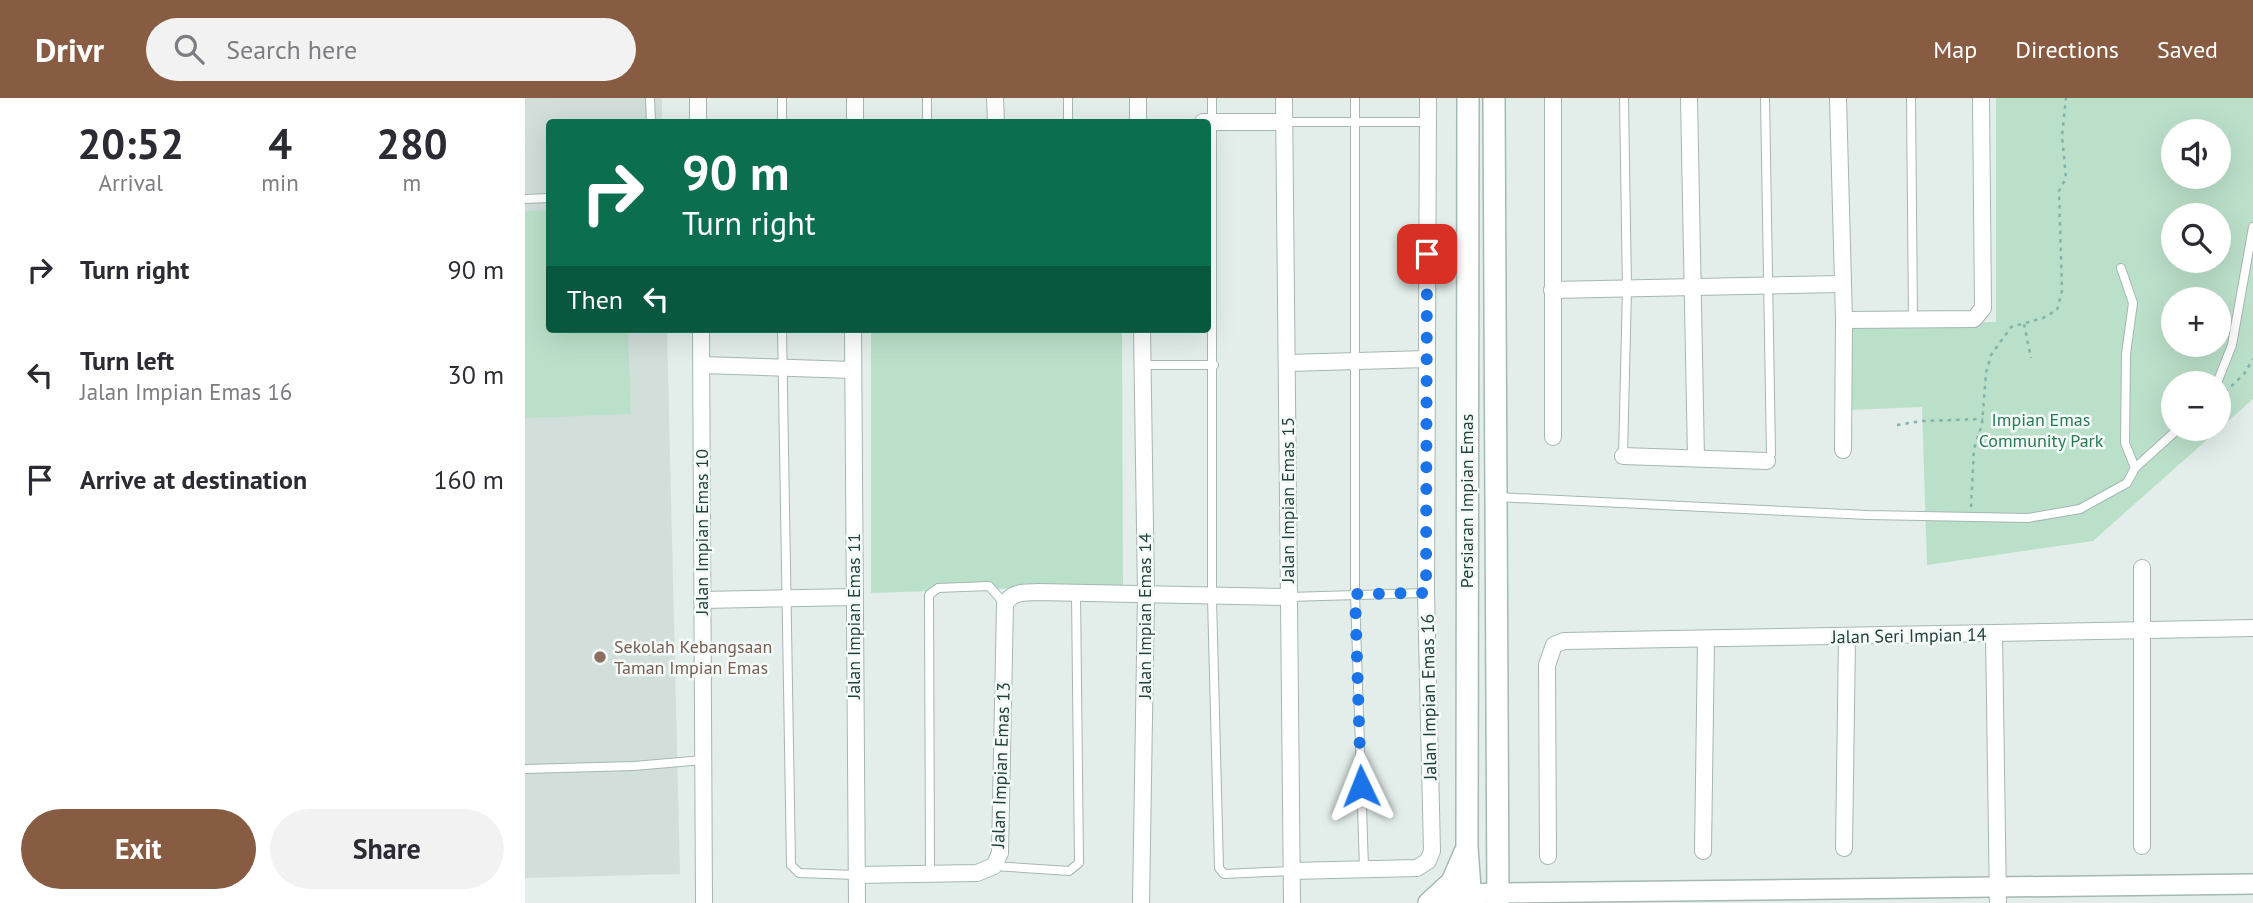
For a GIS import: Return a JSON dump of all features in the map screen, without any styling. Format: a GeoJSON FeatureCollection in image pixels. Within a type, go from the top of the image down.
{"type":"FeatureCollection","features":[{"type":"Feature","properties":{"kind":"main road","name":"Persiaran Impian Emas"},"geometry":{"type":"LineString","coordinates":[[1464,900],[1467,847],[1468,98]]}},
{"type":"Feature","properties":{"kind":"main road","name":"Persiaran Impian Emas"},"geometry":{"type":"LineString","coordinates":[[1495,98],[1498,898]]}},
{"type":"Feature","properties":{"kind":"main road"},"geometry":{"type":"LineString","coordinates":[[1429,903],[1452,883],[1467,847]]}},
{"type":"Feature","properties":{"kind":"street"},"geometry":{"type":"LineString","coordinates":[[698,98],[698,119]]}},
{"type":"Feature","properties":{"kind":"street"},"geometry":{"type":"LineString","coordinates":[[855,98],[855,119]]}},
{"type":"Feature","properties":{"kind":"street"},"geometry":{"type":"LineString","coordinates":[[995,98],[996,119]]}},
{"type":"Feature","properties":{"kind":"street"},"geometry":{"type":"LineString","coordinates":[[1138,98],[1138,119]]}},
{"type":"Feature","properties":{"kind":"street","name":"Jalan Impian Emas 15"},"geometry":{"type":"LineString","coordinates":[[1284,98],[1292,903]]}},
{"type":"Feature","properties":{"kind":"street","name":"Jalan Impian Emas 16"},"geometry":{"type":"LineString","coordinates":[[1291,871],[1417,868],[1428,861],[1432,851],[1426,593],[1428,98]]}},
{"type":"Feature","properties":{"kind":"street"},"geometry":{"type":"LineString","coordinates":[[1553,98],[1553,437]]}},
{"type":"Feature","properties":{"kind":"street"},"geometry":{"type":"LineString","coordinates":[[1689,98],[1696,458]]}},
{"type":"Feature","properties":{"kind":"street"},"geometry":{"type":"LineString","coordinates":[[1837,98],[1844,320],[1843,450]]}},
{"type":"Feature","properties":{"kind":"street"},"geometry":{"type":"LineString","coordinates":[[1844,320],[1974,319],[1983,308],[1980,98]]}},
{"type":"Feature","properties":{"kind":"street"},"geometry":{"type":"LineString","coordinates":[[1211,122],[1284,122]]}},
{"type":"Feature","properties":{"kind":"street"},"geometry":{"type":"LineString","coordinates":[[1552,290],[1841,284]]}},
{"type":"Feature","properties":{"kind":"street","name":"Jalan Impian Emas 10"},"geometry":{"type":"LineString","coordinates":[[701,333],[704,903]]}},
{"type":"Feature","properties":{"kind":"street","name":"Jalan Impian Emas 11"},"geometry":{"type":"LineString","coordinates":[[853,333],[857,903]]}},
{"type":"Feature","properties":{"kind":"street","name":"Jalan Impian Emas 14"},"geometry":{"type":"LineString","coordinates":[[1141,903],[1146,594],[1142,333]]}},
{"type":"Feature","properties":{"kind":"street"},"geometry":{"type":"LineString","coordinates":[[1288,363],[1427,359]]}},
{"type":"Feature","properties":{"kind":"street"},"geometry":{"type":"LineString","coordinates":[[702,365],[853,370]]}},
{"type":"Feature","properties":{"kind":"street"},"geometry":{"type":"LineString","coordinates":[[1623,457],[1767,461]]}},
{"type":"Feature","properties":{"kind":"street"},"geometry":{"type":"LineString","coordinates":[[2142,568],[2142,846]]}},
{"type":"Feature","properties":{"kind":"street"},"geometry":{"type":"LineString","coordinates":[[1005,604],[1016,594],[1038,592],[1212,598],[1288,597]]}},
{"type":"Feature","properties":{"kind":"street"},"geometry":{"type":"LineString","coordinates":[[702,600],[854,597]]}},
{"type":"Feature","properties":{"kind":"street","name":"Jalan Impian Emas 13"},"geometry":{"type":"LineString","coordinates":[[856,875],[977,873],[994,866],[1000,853],[1005,604]]}},
{"type":"Feature","properties":{"kind":"street","name":"Jalan Seri Impian 14"},"geometry":{"type":"LineString","coordinates":[[1548,856],[1547,665],[1555,646],[1564,641],[1847,638],[2253,628]]}},
{"type":"Feature","properties":{"kind":"street"},"geometry":{"type":"LineString","coordinates":[[1994,634],[1998,895]]}},
{"type":"Feature","properties":{"kind":"street"},"geometry":{"type":"LineString","coordinates":[[1844,848],[1847,638]]}},
{"type":"Feature","properties":{"kind":"street"},"geometry":{"type":"LineString","coordinates":[[1703,851],[1706,639]]}},
{"type":"Feature","properties":{"kind":"street"},"geometry":{"type":"LineString","coordinates":[[1464,900],[1998,895],[2253,884]]}},
{"type":"Feature","properties":{"kind":"lane"},"geometry":{"type":"LineString","coordinates":[[650,98],[651,119]]}},
{"type":"Feature","properties":{"kind":"lane"},"geometry":{"type":"LineString","coordinates":[[782,98],[782,119]]}},
{"type":"Feature","properties":{"kind":"lane"},"geometry":{"type":"LineString","coordinates":[[927,98],[927,119]]}},
{"type":"Feature","properties":{"kind":"lane"},"geometry":{"type":"LineString","coordinates":[[1068,98],[1068,119]]}},
{"type":"Feature","properties":{"kind":"lane"},"geometry":{"type":"LineString","coordinates":[[1208,119],[1212,98]]}},
{"type":"Feature","properties":{"kind":"lane"},"geometry":{"type":"LineString","coordinates":[[1355,98],[1355,594],[1364,868]]}},
{"type":"Feature","properties":{"kind":"lane"},"geometry":{"type":"LineString","coordinates":[[1623,457],[1626,289],[1624,98]]}},
{"type":"Feature","properties":{"kind":"lane"},"geometry":{"type":"LineString","coordinates":[[1765,98],[1771,454],[1767,461]]}},
{"type":"Feature","properties":{"kind":"lane"},"geometry":{"type":"LineString","coordinates":[[1911,98],[1913,319]]}},
{"type":"Feature","properties":{"kind":"lane"},"geometry":{"type":"LineString","coordinates":[[1284,122],[1428,122]]}},
{"type":"Feature","properties":{"kind":"lane"},"geometry":{"type":"LineString","coordinates":[[525,199],[546,198]]}},
{"type":"Feature","properties":{"kind":"lane"},"geometry":{"type":"LineString","coordinates":[[2222,371],[2232,345],[2253,227]]}},
{"type":"Feature","properties":{"kind":"lane"},"geometry":{"type":"LineString","coordinates":[[1211,261],[1214,365],[1212,598],[1220,870],[1224,874],[1291,871]]}},
{"type":"Feature","properties":{"kind":"lane"},"geometry":{"type":"LineString","coordinates":[[2121,268],[2133,303],[2126,354],[2125,443],[2134,468]]}},
{"type":"Feature","properties":{"kind":"lane"},"geometry":{"type":"LineString","coordinates":[[782,333],[792,865],[799,873],[856,875]]}},
{"type":"Feature","properties":{"kind":"lane"},"geometry":{"type":"LineString","coordinates":[[1142,365],[1214,365]]}},
{"type":"Feature","properties":{"kind":"lane"},"geometry":{"type":"LineString","coordinates":[[1496,497],[2028,518],[2080,509],[2127,483],[2134,468],[2164,441]]}},
{"type":"Feature","properties":{"kind":"lane"},"geometry":{"type":"LineString","coordinates":[[930,874],[929,595],[938,588],[989,586],[1000,594],[1005,604]]}},
{"type":"Feature","properties":{"kind":"lane"},"geometry":{"type":"LineString","coordinates":[[994,866],[1069,871],[1079,863],[1076,593]]}},
{"type":"Feature","properties":{"kind":"lane"},"geometry":{"type":"LineString","coordinates":[[1288,597],[1426,593]]}},
{"type":"Feature","properties":{"kind":"lane"},"geometry":{"type":"LineString","coordinates":[[525,769],[634,766],[703,760]]}},
{"type":"Feature","properties":{"kind":"path"},"geometry":{"type":"LineString","coordinates":[[1970,517],[1974,449],[1983,419],[1986,373],[1991,355],[2011,327],[2057,310],[2062,291],[2059,191],[2066,178],[2066,155],[2062,136],[2066,98]]}},
{"type":"Feature","properties":{"kind":"path"},"geometry":{"type":"LineString","coordinates":[[2024,324],[2031,358]]}},
{"type":"Feature","properties":{"kind":"path"},"geometry":{"type":"LineString","coordinates":[[2231,386],[2244,374],[2253,359]]}},
{"type":"Feature","properties":{"kind":"path"},"geometry":{"type":"LineString","coordinates":[[1897,425],[1922,421],[1983,419]]}},
{"type":"Feature","properties":{"kind":"shaded area","name":"Sekolah Kebangsaan Taman Impian Emas"},"geometry":{"type":"Polygon","coordinates":[[[525,98],[662,98],[662,119],[546,119],[546,333],[667,333],[680,874],[525,878],[525,98]]]}},
{"type":"Feature","properties":{"kind":"green space","name":"Impian Emas Community Park"},"geometry":{"type":"Polygon","coordinates":[[[1996,98],[2253,98],[2253,399],[2231,419],[2231,371],[2161,371],[2161,441],[2206,441],[2093,541],[1927,565],[1922,407],[1850,410],[1851,323],[1996,322],[1996,98]]]}},
{"type":"Feature","properties":{"kind":"green space"},"geometry":{"type":"Polygon","coordinates":[[[546,210],[546,333],[628,333],[631,414],[525,418],[525,211],[546,210]]]}},
{"type":"Feature","properties":{"kind":"green space"},"geometry":{"type":"Polygon","coordinates":[[[871,333],[1122,333],[1123,585],[871,593],[871,333]]]}},
{"type":"Feature","properties":{"kind":"place","name":"Sekolah Kebangsaan Taman Impian Emas"},"geometry":{"type":"Point","coordinates":[600,657]}},
{"type":"Feature","properties":{"kind":"route"},"geometry":{"type":"LineString","coordinates":[[1361,786],[1355,594],[1426,593],[1427,254]]}}]}
